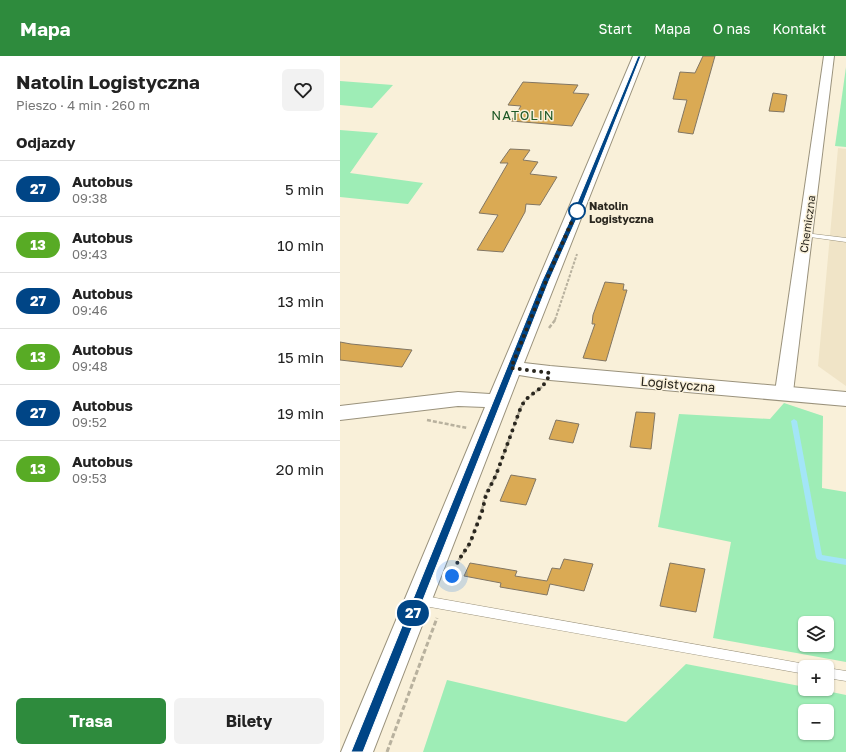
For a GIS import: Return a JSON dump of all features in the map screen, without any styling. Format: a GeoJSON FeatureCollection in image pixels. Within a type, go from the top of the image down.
{"type":"FeatureCollection","features":[{"type":"Feature","properties":{"kind":"street"},"geometry":{"type":"LineString","coordinates":[[357,752],[430,602],[511,368],[546,281],[574,218],[639,56]]}},
{"type":"Feature","properties":{"kind":"street","name":"Chemiczna"},"geometry":{"type":"LineString","coordinates":[[784,392],[829,56]]}},
{"type":"Feature","properties":{"kind":"street","name":"Logistyczna"},"geometry":{"type":"LineString","coordinates":[[511,368],[550,373],[784,392],[846,399]]}},
{"type":"Feature","properties":{"kind":"street"},"geometry":{"type":"LineString","coordinates":[[340,413],[458,399],[481,399],[498,402]]}},
{"type":"Feature","properties":{"kind":"lane"},"geometry":{"type":"LineString","coordinates":[[805,235],[846,240]]}},
{"type":"Feature","properties":{"kind":"lane"},"geometry":{"type":"LineString","coordinates":[[430,602],[798,668]]}},
{"type":"Feature","properties":{"kind":"lane"},"geometry":{"type":"LineString","coordinates":[[834,674],[846,676]]}},
{"type":"Feature","properties":{"kind":"path"},"geometry":{"type":"LineString","coordinates":[[547,333],[550,326],[557,318],[578,255],[576,252]]}},
{"type":"Feature","properties":{"kind":"path"},"geometry":{"type":"LineString","coordinates":[[458,561],[470,543],[482,512],[486,495],[496,475],[521,407],[525,400],[546,384],[550,373]]}},
{"type":"Feature","properties":{"kind":"path"},"geometry":{"type":"LineString","coordinates":[[387,752],[430,602]]}},
{"type":"Feature","properties":{"kind":"shaded area"},"geometry":{"type":"Polygon","coordinates":[[[838,148],[846,149],[846,386],[818,366],[838,148]]]}},
{"type":"Feature","properties":{"kind":"green space"},"geometry":{"type":"Polygon","coordinates":[[[846,67],[846,147],[835,146],[846,67]]]}},
{"type":"Feature","properties":{"kind":"green space"},"geometry":{"type":"Polygon","coordinates":[[[340,81],[393,85],[372,108],[340,105],[340,81]]]}},
{"type":"Feature","properties":{"kind":"green space"},"geometry":{"type":"Polygon","coordinates":[[[340,130],[378,133],[350,173],[423,183],[408,204],[340,197],[340,130]]]}},
{"type":"Feature","properties":{"kind":"green space"},"geometry":{"type":"Polygon","coordinates":[[[784,403],[823,416],[822,488],[846,492],[846,662],[713,638],[731,542],[658,527],[679,414],[770,419],[784,403]]]}},
{"type":"Feature","properties":{"kind":"green space"},"geometry":{"type":"Polygon","coordinates":[[[686,664],[798,686],[798,696],[834,696],[834,693],[846,695],[846,752],[423,752],[447,680],[626,722],[686,664]]]}},
{"type":"Feature","properties":{"kind":"building"},"geometry":{"type":"Polygon","coordinates":[[[703,56],[715,56],[693,134],[678,132],[687,100],[673,99],[680,72],[695,73],[703,56]]]}},
{"type":"Feature","properties":{"kind":"building"},"geometry":{"type":"Polygon","coordinates":[[[523,82],[578,85],[573,93],[589,94],[572,126],[511,121],[521,106],[508,105],[523,82]]]}},
{"type":"Feature","properties":{"kind":"building"},"geometry":{"type":"Polygon","coordinates":[[[773,93],[787,95],[784,112],[769,111],[773,93]]]}},
{"type":"Feature","properties":{"kind":"building"},"geometry":{"type":"Polygon","coordinates":[[[510,149],[530,150],[523,160],[538,162],[530,174],[557,177],[540,205],[526,204],[525,212],[503,252],[477,250],[498,215],[479,213],[508,163],[500,163],[510,149]]]}},
{"type":"Feature","properties":{"kind":"building"},"geometry":{"type":"Polygon","coordinates":[[[605,282],[624,284],[623,290],[627,290],[606,361],[583,358],[595,324],[592,324],[593,315],[605,282]]]}},
{"type":"Feature","properties":{"kind":"building"},"geometry":{"type":"Polygon","coordinates":[[[340,342],[412,350],[402,367],[340,360],[340,342]]]}},
{"type":"Feature","properties":{"kind":"building"},"geometry":{"type":"Polygon","coordinates":[[[636,412],[655,413],[651,449],[630,447],[636,412]]]}},
{"type":"Feature","properties":{"kind":"building"},"geometry":{"type":"Polygon","coordinates":[[[556,420],[579,424],[573,443],[549,439],[556,420]]]}},
{"type":"Feature","properties":{"kind":"building"},"geometry":{"type":"Polygon","coordinates":[[[511,475],[536,479],[526,505],[500,501],[511,475]]]}},
{"type":"Feature","properties":{"kind":"building"},"geometry":{"type":"Polygon","coordinates":[[[564,559],[593,564],[584,591],[550,584],[547,595],[500,587],[501,583],[464,576],[470,563],[517,571],[515,576],[547,581],[552,568],[560,569],[564,559]]]}},
{"type":"Feature","properties":{"kind":"building"},"geometry":{"type":"Polygon","coordinates":[[[670,563],[705,569],[696,612],[660,606],[670,563]]]}},
{"type":"Feature","properties":{"kind":"waterway"},"geometry":{"type":"LineString","coordinates":[[794,421],[819,557],[846,562]]}},
{"type":"Feature","properties":{"kind":"bus line","name":"27"},"geometry":{"type":"LineString","coordinates":[[357,752],[546,281],[601,153],[639,56]]}},
{"type":"Feature","properties":{"kind":"place","name":"Natolin Logistyczna"},"geometry":{"type":"Point","coordinates":[577,211]}},
{"type":"Feature","properties":{"kind":"district","name":"NATOLIN"},"geometry":{"type":"Point","coordinates":[523,115]}},
{"type":"Feature","properties":{"kind":"route"},"geometry":{"type":"LineString","coordinates":[[452,576],[458,561],[470,543],[482,512],[486,495],[496,475],[521,407],[525,400],[546,384],[550,373],[511,368],[579,205],[577,211]]}}]}
